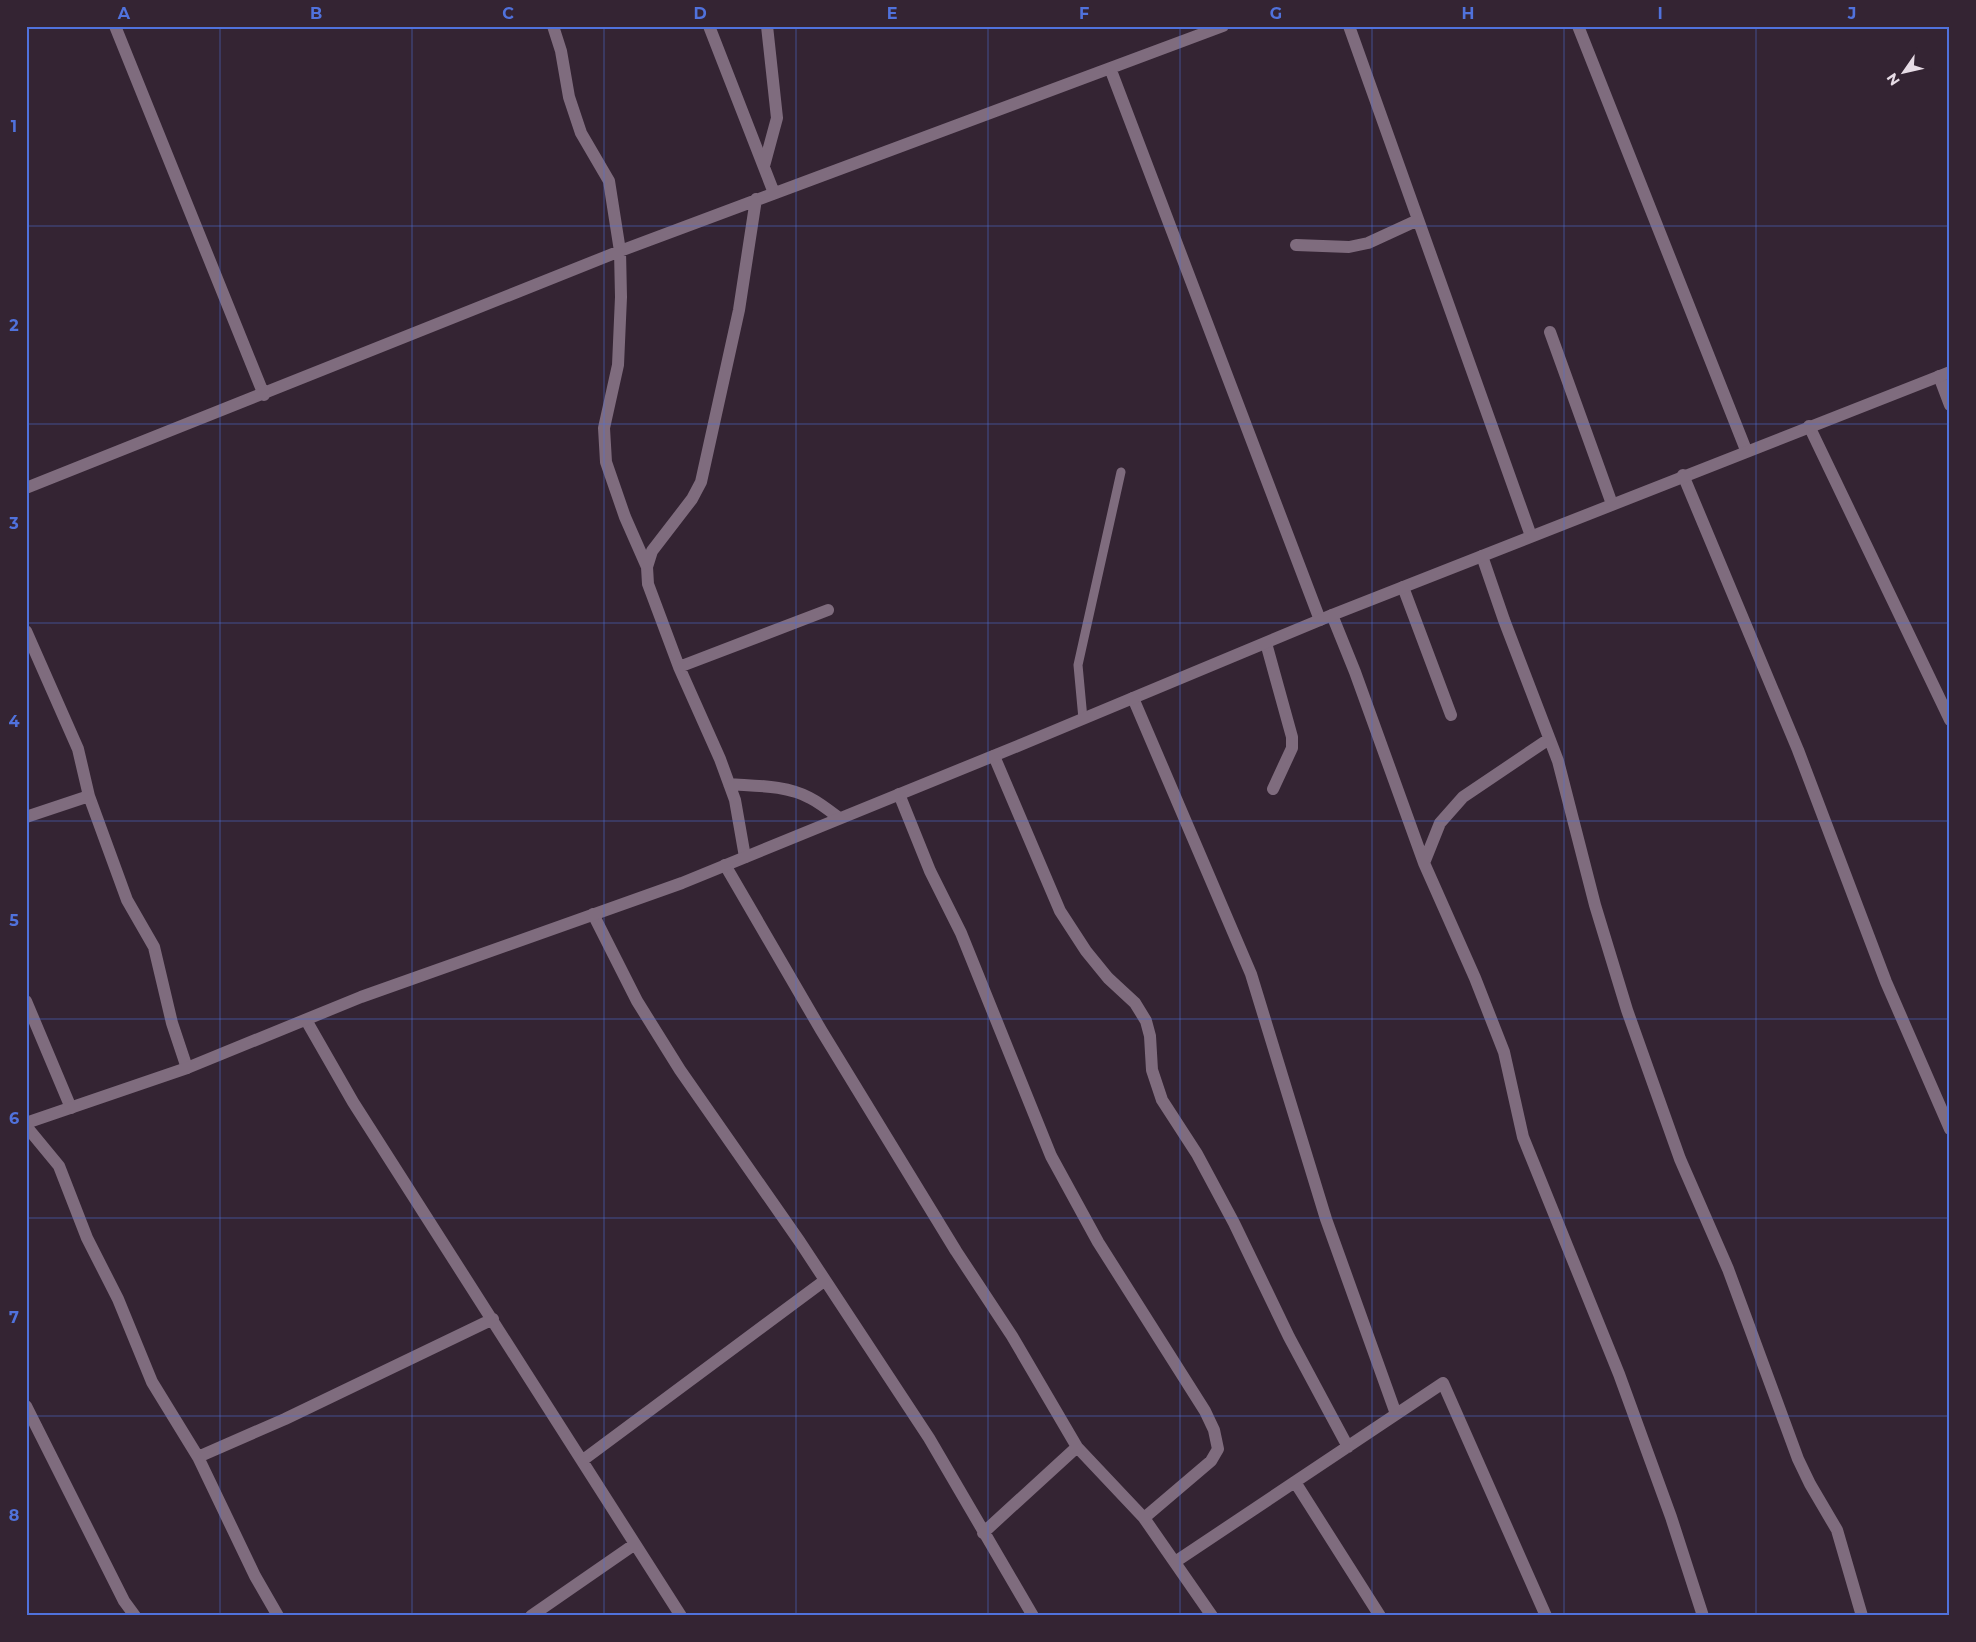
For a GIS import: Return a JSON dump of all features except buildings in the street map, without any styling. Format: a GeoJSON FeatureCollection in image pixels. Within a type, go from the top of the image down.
{"type":"FeatureCollection","features":[{"type":"Feature","properties":{"kind":"street"},"geometry":{"type":"LineString","coordinates":[[115,26],[264,394]]}},
{"type":"Feature","properties":{"kind":"street"},"geometry":{"type":"LineString","coordinates":[[553,26],[561,51],[569,97],[581,133],[609,181],[620,251],[618,366],[604,428],[606,462],[625,517],[647,567],[648,584],[679,667],[720,759],[735,800],[745,857]]}},
{"type":"Feature","properties":{"kind":"street"},"geometry":{"type":"LineString","coordinates":[[709,26],[774,192]]}},
{"type":"Feature","properties":{"kind":"street"},"geometry":{"type":"LineString","coordinates":[[764,166],[777,118],[767,26]]}},
{"type":"Feature","properties":{"kind":"street"},"geometry":{"type":"LineString","coordinates":[[26,488],[620,251],[1223,26]]}},
{"type":"Feature","properties":{"kind":"street"},"geometry":{"type":"LineString","coordinates":[[1349,26],[1531,536]]}},
{"type":"Feature","properties":{"kind":"street"},"geometry":{"type":"LineString","coordinates":[[1578,26],[1746,450]]}},
{"type":"Feature","properties":{"kind":"street"},"geometry":{"type":"LineString","coordinates":[[1110,68],[1326,617],[1355,672],[1424,864],[1476,978],[1504,1052],[1523,1137],[1619,1374],[1670,1517],[1702,1616]]}},
{"type":"Feature","properties":{"kind":"street"},"geometry":{"type":"LineString","coordinates":[[647,567],[652,551],[692,499],[701,482],[739,310],[756,199]]}},
{"type":"Feature","properties":{"kind":"street"},"geometry":{"type":"LineString","coordinates":[[1296,245],[1349,247],[1368,243],[1418,220]]}},
{"type":"Feature","properties":{"kind":"street"},"geometry":{"type":"LineString","coordinates":[[1550,332],[1612,504]]}},
{"type":"Feature","properties":{"kind":"street"},"geometry":{"type":"LineString","coordinates":[[278,1616],[255,1576],[198,1457],[152,1382],[118,1299],[87,1238],[58,1166],[26,1125],[187,1068],[361,997],[725,865],[994,756],[1326,617],[1746,450],[1944,374],[1950,405]]}},
{"type":"Feature","properties":{"kind":"street"},"geometry":{"type":"LineString","coordinates":[[1809,426],[1950,720]]}},
{"type":"Feature","properties":{"kind":"street"},"geometry":{"type":"LineString","coordinates":[[1683,475],[1798,750],[1886,982],[1950,1130]]}},
{"type":"Feature","properties":{"kind":"street"},"geometry":{"type":"LineString","coordinates":[[1482,556],[1504,620],[1558,761],[1595,904],[1626,1010],[1680,1159],[1728,1269],[1798,1459],[1810,1484],[1837,1530],[1862,1616]]}},
{"type":"Feature","properties":{"kind":"street"},"geometry":{"type":"LineString","coordinates":[[1404,587],[1451,715]]}},
{"type":"Feature","properties":{"kind":"street"},"geometry":{"type":"LineString","coordinates":[[679,667],[828,610]]}},
{"type":"Feature","properties":{"kind":"street"},"geometry":{"type":"LineString","coordinates":[[26,631],[78,749],[89,796],[127,900],[154,947],[172,1023],[187,1068]]}},
{"type":"Feature","properties":{"kind":"street"},"geometry":{"type":"LineString","coordinates":[[1266,643],[1292,737],[1292,748],[1273,790]]}},
{"type":"Feature","properties":{"kind":"street"},"geometry":{"type":"LineString","coordinates":[[1133,698],[1251,974],[1326,1219],[1396,1414]]}},
{"type":"Feature","properties":{"kind":"street"},"geometry":{"type":"LineString","coordinates":[[1424,864],[1440,823],[1456,804],[1549,739]]}},
{"type":"Feature","properties":{"kind":"street"},"geometry":{"type":"LineString","coordinates":[[994,756],[1060,911],[1086,951],[1108,978],[1136,1002],[1146,1021],[1152,1070],[1162,1100],[1197,1154],[1230,1214],[1289,1337],[1348,1446]]}},
{"type":"Feature","properties":{"kind":"street"},"geometry":{"type":"LineString","coordinates":[[729,784],[778,788],[799,793],[840,818]]}},
{"type":"Feature","properties":{"kind":"street"},"geometry":{"type":"LineString","coordinates":[[899,794],[930,871],[960,933],[1051,1156],[1098,1242],[1205,1411],[1214,1430],[1218,1449],[1211,1461],[1144,1518]]}},
{"type":"Feature","properties":{"kind":"street"},"geometry":{"type":"LineString","coordinates":[[26,817],[89,796]]}},
{"type":"Feature","properties":{"kind":"street"},"geometry":{"type":"LineString","coordinates":[[725,865],[821,1030],[956,1251],[1012,1336],[1077,1447],[1144,1518],[1212,1616]]}},
{"type":"Feature","properties":{"kind":"street"},"geometry":{"type":"LineString","coordinates":[[593,914],[637,1002],[680,1070],[800,1242],[929,1438],[1033,1616]]}},
{"type":"Feature","properties":{"kind":"street"},"geometry":{"type":"LineString","coordinates":[[26,1001],[71,1108]]}},
{"type":"Feature","properties":{"kind":"street"},"geometry":{"type":"LineString","coordinates":[[306,1020],[353,1102],[681,1616]]}},
{"type":"Feature","properties":{"kind":"street"},"geometry":{"type":"LineString","coordinates":[[583,1460],[824,1281]]}},
{"type":"Feature","properties":{"kind":"street"},"geometry":{"type":"LineString","coordinates":[[198,1457],[285,1420],[493,1319]]}},
{"type":"Feature","properties":{"kind":"street"},"geometry":{"type":"LineString","coordinates":[[1175,1562],[1443,1383],[1546,1616]]}},
{"type":"Feature","properties":{"kind":"street"},"geometry":{"type":"LineString","coordinates":[[26,1406],[120,1592],[135,1616]]}},
{"type":"Feature","properties":{"kind":"street"},"geometry":{"type":"LineString","coordinates":[[983,1533],[1077,1447]]}},
{"type":"Feature","properties":{"kind":"street"},"geometry":{"type":"LineString","coordinates":[[1295,1482],[1380,1616]]}},
{"type":"Feature","properties":{"kind":"street"},"geometry":{"type":"LineString","coordinates":[[531,1616],[635,1544]]}},
{"type":"Feature","properties":{"kind":"street"},"geometry":{"type":"LineString","coordinates":[[1017,1616],[1024,1603]]}},
{"type":"Feature","properties":{"kind":"lane"},"geometry":{"type":"LineString","coordinates":[[1083,719],[1078,664],[1121,472]]}}]}
